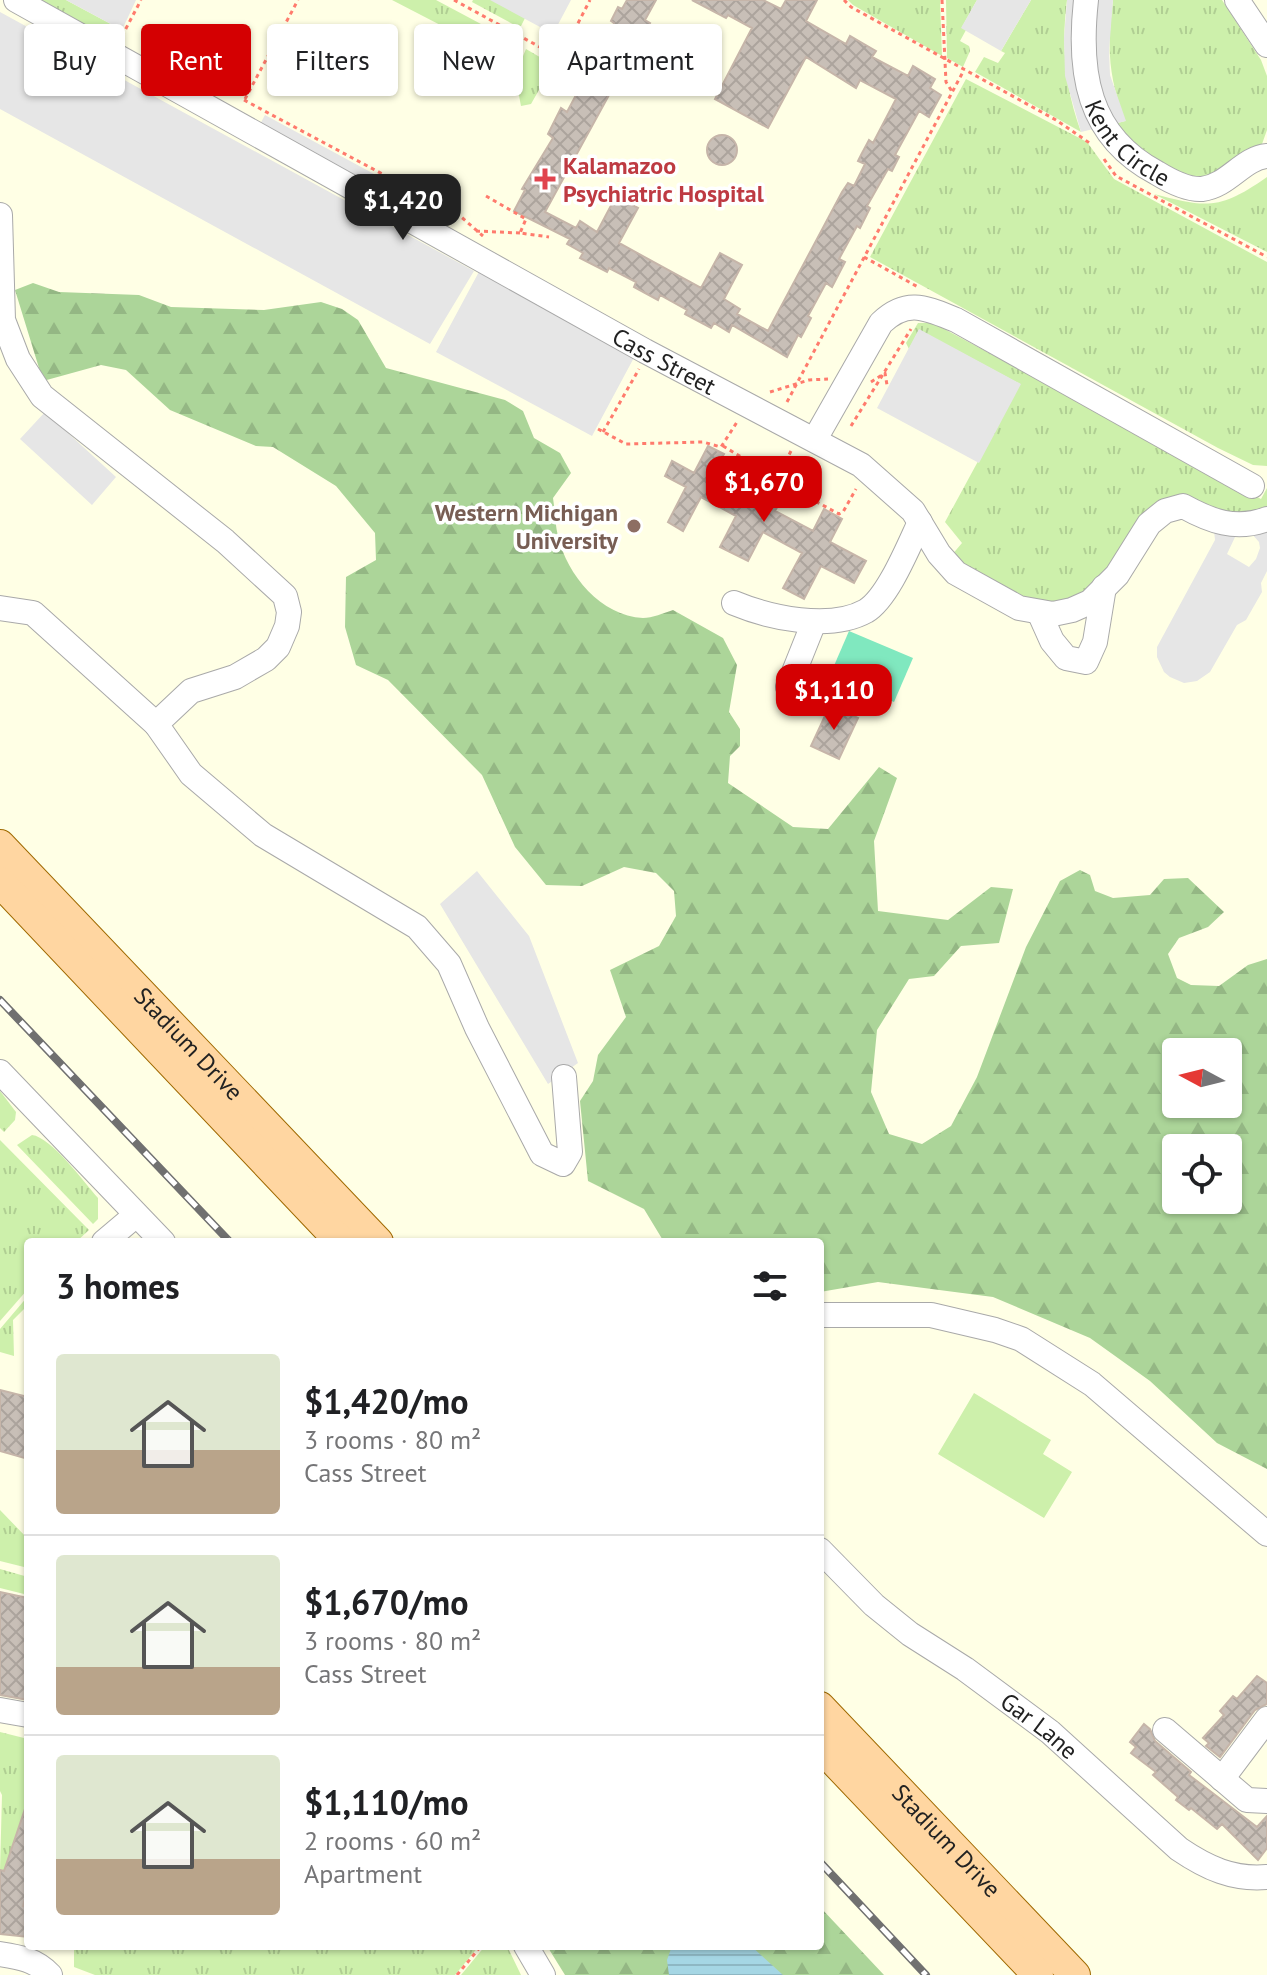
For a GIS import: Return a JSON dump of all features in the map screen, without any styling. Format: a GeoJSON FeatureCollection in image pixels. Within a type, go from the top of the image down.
{"type":"FeatureCollection","features":[{"type":"Feature","properties":{"kind":"main road","name":"Stadium Drive"},"geometry":{"type":"LineString","coordinates":[[0,845],[374,1238]]}},
{"type":"Feature","properties":{"kind":"main road","name":"Stadium Drive"},"geometry":{"type":"LineString","coordinates":[[0,882],[337,1238]]}},
{"type":"Feature","properties":{"kind":"main road","name":"Stadium Drive"},"geometry":{"type":"LineString","coordinates":[[824,1711],[1075,1975]]}},
{"type":"Feature","properties":{"kind":"main road","name":"Stadium Drive"},"geometry":{"type":"LineString","coordinates":[[824,1750],[1038,1975]]}},
{"type":"Feature","properties":{"kind":"street","name":"Cass Street"},"geometry":{"type":"LineString","coordinates":[[16,0],[60,24]]}},
{"type":"Feature","properties":{"kind":"street","name":"Kent Circle"},"geometry":{"type":"LineString","coordinates":[[1086,0],[1084,50],[1091,98],[1107,132],[1131,159],[1184,186],[1201,189],[1221,183],[1264,152]]}},
{"type":"Feature","properties":{"kind":"street"},"geometry":{"type":"LineString","coordinates":[[1237,0],[1267,45]]}},
{"type":"Feature","properties":{"kind":"street","name":"Cass Street"},"geometry":{"type":"LineString","coordinates":[[125,58],[239,110],[593,322],[756,399],[778,420],[861,465],[897,494],[956,573],[1019,608],[1053,614],[1090,602],[1117,575],[1149,524],[1165,511],[1183,506],[1213,520],[1236,526],[1267,519]]}},
{"type":"Feature","properties":{"kind":"street"},"geometry":{"type":"LineString","coordinates":[[0,215],[3,320],[18,359],[42,396],[225,541],[285,596],[289,612],[287,626],[278,647],[266,659],[226,681],[191,691],[156,724]]}},
{"type":"Feature","properties":{"kind":"street"},"geometry":{"type":"LineString","coordinates":[[808,436],[847,383],[881,323],[902,308],[923,308],[956,320],[1252,486]]}},
{"type":"Feature","properties":{"kind":"street"},"geometry":{"type":"LineString","coordinates":[[734,603],[757,612],[814,622],[868,610],[892,582],[920,522]]}},
{"type":"Feature","properties":{"kind":"street"},"geometry":{"type":"LineString","coordinates":[[1039,612],[1052,641],[1066,658],[1086,662],[1095,642],[1104,587]]}},
{"type":"Feature","properties":{"kind":"street"},"geometry":{"type":"LineString","coordinates":[[0,608],[33,613],[156,724],[191,774],[263,835],[417,927],[449,964],[477,1028],[542,1154],[563,1164],[570,1152],[564,1077]]}},
{"type":"Feature","properties":{"kind":"street"},"geometry":{"type":"LineString","coordinates":[[788,687],[814,622]]}},
{"type":"Feature","properties":{"kind":"street"},"geometry":{"type":"LineString","coordinates":[[0,1072],[159,1238]]}},
{"type":"Feature","properties":{"kind":"street"},"geometry":{"type":"LineString","coordinates":[[109,1238],[136,1215]]}},
{"type":"Feature","properties":{"kind":"street"},"geometry":{"type":"LineString","coordinates":[[824,1315],[931,1315],[1021,1339],[1092,1384],[1267,1534]]}},
{"type":"Feature","properties":{"kind":"street","name":"Gar Lane"},"geometry":{"type":"LineString","coordinates":[[824,1554],[874,1605],[910,1634],[965,1669],[1050,1732],[1179,1849],[1202,1865],[1218,1871],[1238,1876],[1267,1877]]}},
{"type":"Feature","properties":{"kind":"street"},"geometry":{"type":"LineString","coordinates":[[0,1710],[24,1714]]}},
{"type":"Feature","properties":{"kind":"street"},"geometry":{"type":"LineString","coordinates":[[1222,1779],[1267,1719]]}},
{"type":"Feature","properties":{"kind":"street"},"geometry":{"type":"LineString","coordinates":[[1165,1730],[1247,1800],[1267,1801]]}},
{"type":"Feature","properties":{"kind":"street"},"geometry":{"type":"LineString","coordinates":[[528,1950],[543,1975]]}},
{"type":"Feature","properties":{"kind":"street"},"geometry":{"type":"LineString","coordinates":[[0,1954],[41,1965],[50,1975]]}},
{"type":"Feature","properties":{"kind":"path"},"geometry":{"type":"LineString","coordinates":[[125,30],[141,0]]}},
{"type":"Feature","properties":{"kind":"path"},"geometry":{"type":"LineString","coordinates":[[298,0],[239,110],[446,208],[492,243]]}},
{"type":"Feature","properties":{"kind":"path"},"geometry":{"type":"LineString","coordinates":[[454,0],[560,58],[590,0]]}},
{"type":"Feature","properties":{"kind":"path"},"geometry":{"type":"LineString","coordinates":[[465,7],[469,0]]}},
{"type":"Feature","properties":{"kind":"path"},"geometry":{"type":"LineString","coordinates":[[844,0],[851,7],[1056,120],[1096,149]]}},
{"type":"Feature","properties":{"kind":"path"},"geometry":{"type":"LineString","coordinates":[[942,0],[946,82],[953,93]]}},
{"type":"Feature","properties":{"kind":"path"},"geometry":{"type":"LineString","coordinates":[[778,420],[964,70]]}},
{"type":"Feature","properties":{"kind":"path"},"geometry":{"type":"LineString","coordinates":[[1103,158],[1116,176],[1267,257]]}},
{"type":"Feature","properties":{"kind":"path"},"geometry":{"type":"LineString","coordinates":[[486,196],[526,219],[520,233]]}},
{"type":"Feature","properties":{"kind":"path"},"geometry":{"type":"LineString","coordinates":[[476,231],[549,237]]}},
{"type":"Feature","properties":{"kind":"path"},"geometry":{"type":"LineString","coordinates":[[851,426],[923,308]]}},
{"type":"Feature","properties":{"kind":"path"},"geometry":{"type":"LineString","coordinates":[[603,432],[642,363]]}},
{"type":"Feature","properties":{"kind":"path"},"geometry":{"type":"LineString","coordinates":[[723,446],[756,399],[817,379],[847,383]]}},
{"type":"Feature","properties":{"kind":"path"},"geometry":{"type":"LineString","coordinates":[[598,429],[626,444],[703,442],[723,446],[770,476],[778,476]]}},
{"type":"Feature","properties":{"kind":"path"},"geometry":{"type":"LineString","coordinates":[[808,436],[778,476],[778,481],[839,514],[856,489]]}},
{"type":"Feature","properties":{"kind":"path"},"geometry":{"type":"LineString","coordinates":[[457,1975],[478,1950]]}},
{"type":"Feature","properties":{"kind":"shaded area","name":"Western Michigan University"},"geometry":{"type":"Polygon","coordinates":[[[0,0],[1267,0],[1267,1975],[0,1975],[0,0]]]}},
{"type":"Feature","properties":{"kind":"shaded area"},"geometry":{"type":"Polygon","coordinates":[[[66,0],[136,0],[125,24],[111,24],[66,0]]]}},
{"type":"Feature","properties":{"kind":"shaded area"},"geometry":{"type":"Polygon","coordinates":[[[490,0],[571,0],[558,24],[539,24],[539,26],[490,0]]]}},
{"type":"Feature","properties":{"kind":"shaded area"},"geometry":{"type":"Polygon","coordinates":[[[977,0],[1031,0],[1001,51],[961,28],[977,0]]]}},
{"type":"Feature","properties":{"kind":"shaded area"},"geometry":{"type":"Polygon","coordinates":[[[1067,0],[1113,0],[1110,75],[1126,121],[1081,132],[1065,76],[1067,0]]]}},
{"type":"Feature","properties":{"kind":"shaded area"},"geometry":{"type":"Polygon","coordinates":[[[0,12],[24,25],[24,96],[125,96],[125,80],[141,89],[141,96],[154,96],[474,271],[430,344],[0,109],[0,12]]]}},
{"type":"Feature","properties":{"kind":"shaded area"},"geometry":{"type":"Polygon","coordinates":[[[265,115],[437,208],[430,220],[258,128],[265,115]]]}},
{"type":"Feature","properties":{"kind":"shaded area"},"geometry":{"type":"Polygon","coordinates":[[[481,268],[637,352],[592,436],[436,352],[481,268]]]}},
{"type":"Feature","properties":{"kind":"shaded area"},"geometry":{"type":"Polygon","coordinates":[[[919,329],[1021,384],[979,463],[877,408],[919,329]]]}},
{"type":"Feature","properties":{"kind":"shaded area"},"geometry":{"type":"Polygon","coordinates":[[[45,412],[116,477],[92,505],[20,439],[45,412]]]}},
{"type":"Feature","properties":{"kind":"shaded area"},"geometry":{"type":"Polygon","coordinates":[[[1214,530],[1236,535],[1227,554],[1249,567],[1260,548],[1252,534],[1267,530],[1267,571],[1261,583],[1262,592],[1246,620],[1237,625],[1210,672],[1197,681],[1184,683],[1164,672],[1157,657],[1157,647],[1215,540],[1214,530]]]}},
{"type":"Feature","properties":{"kind":"shaded area"},"geometry":{"type":"Polygon","coordinates":[[[477,871],[529,936],[578,1063],[548,1084],[440,904],[477,871]]]}},
{"type":"Feature","properties":{"kind":"green space"},"geometry":{"type":"Polygon","coordinates":[[[40,0],[66,0],[111,24],[84,24],[40,0]]]}},
{"type":"Feature","properties":{"kind":"green space"},"geometry":{"type":"Polygon","coordinates":[[[392,0],[436,0],[481,24],[438,24],[392,0]]]}},
{"type":"Feature","properties":{"kind":"green space"},"geometry":{"type":"Polygon","coordinates":[[[492,0],[525,18],[522,24],[513,24],[472,2],[492,0]]]}},
{"type":"Feature","properties":{"kind":"green space"},"geometry":{"type":"Polygon","coordinates":[[[848,0],[940,0],[942,56],[853,5],[848,0]]]}},
{"type":"Feature","properties":{"kind":"green space"},"geometry":{"type":"Polygon","coordinates":[[[946,0],[977,0],[962,27],[966,30],[960,41],[969,46],[970,51],[963,67],[947,58],[946,0]]]}},
{"type":"Feature","properties":{"kind":"green space"},"geometry":{"type":"Polygon","coordinates":[[[1031,0],[1067,0],[1064,34],[1066,67],[1081,132],[975,72],[984,57],[998,63],[1005,53],[1001,51],[1031,0]]]}},
{"type":"Feature","properties":{"kind":"green space"},"geometry":{"type":"Polygon","coordinates":[[[1113,0],[1222,0],[1261,60],[1267,76],[1267,130],[1262,144],[1237,168],[1184,183],[1110,125],[1125,121],[1110,62],[1113,0]]]}},
{"type":"Feature","properties":{"kind":"green space"},"geometry":{"type":"Polygon","coordinates":[[[526,49],[539,57],[539,90],[531,104],[521,106],[519,96],[523,96],[523,56],[526,49]]]}},
{"type":"Feature","properties":{"kind":"green space"},"geometry":{"type":"Polygon","coordinates":[[[966,79],[1087,142],[1114,179],[1267,262],[1267,466],[1253,465],[1218,448],[870,257],[966,79]]]}},
{"type":"Feature","properties":{"kind":"green space"},"geometry":{"type":"Polygon","coordinates":[[[1267,177],[1267,252],[1154,194],[1187,202],[1213,203],[1237,196],[1267,177]]]}},
{"type":"Feature","properties":{"kind":"green space"},"geometry":{"type":"Polygon","coordinates":[[[33,283],[59,292],[139,295],[171,307],[264,310],[321,302],[342,309],[358,320],[386,368],[505,400],[523,411],[534,438],[560,453],[571,473],[553,498],[556,527],[569,565],[588,591],[613,610],[628,616],[647,618],[673,610],[723,638],[737,665],[729,712],[740,729],[740,746],[730,756],[728,783],[793,827],[828,829],[879,767],[897,778],[874,841],[878,911],[948,920],[991,887],[1013,889],[999,943],[961,946],[934,976],[909,979],[877,1030],[871,1092],[889,1134],[922,1144],[951,1126],[977,1077],[1026,947],[1060,881],[1080,870],[1090,875],[1095,891],[1113,898],[1150,895],[1164,879],[1188,878],[1224,912],[1208,927],[1179,938],[1168,954],[1177,978],[1191,985],[1219,986],[1248,965],[1267,959],[1267,1469],[1217,1443],[1150,1381],[1090,1338],[993,1297],[878,1282],[824,1291],[824,1238],[662,1238],[644,1209],[588,1181],[580,1101],[593,1081],[598,1055],[626,1017],[610,970],[659,946],[676,916],[674,891],[656,873],[624,867],[582,886],[546,885],[515,847],[482,775],[388,680],[356,665],[345,627],[346,577],[376,560],[375,533],[336,486],[273,447],[256,446],[170,410],[126,370],[101,365],[43,381],[15,290],[33,283]]]}},
{"type":"Feature","properties":{"kind":"green space"},"geometry":{"type":"Polygon","coordinates":[[[918,323],[933,323],[1261,499],[1267,488],[1267,512],[1250,518],[1174,501],[1084,596],[1033,606],[951,556],[962,543],[945,522],[1020,384],[919,330],[909,349],[906,343],[918,323]]]}},
{"type":"Feature","properties":{"kind":"green space"},"geometry":{"type":"Polygon","coordinates":[[[849,631],[913,658],[894,702],[830,675],[849,631]]]}},
{"type":"Feature","properties":{"kind":"green space"},"geometry":{"type":"Polygon","coordinates":[[[0,1091],[16,1112],[15,1120],[4,1132],[0,1128],[0,1091]]]}},
{"type":"Feature","properties":{"kind":"green space"},"geometry":{"type":"Polygon","coordinates":[[[32,1135],[58,1152],[98,1198],[98,1219],[93,1224],[17,1145],[32,1135]]]}},
{"type":"Feature","properties":{"kind":"green space"},"geometry":{"type":"Polygon","coordinates":[[[0,1140],[89,1230],[80,1238],[24,1238],[24,1294],[0,1321],[0,1140]]]}},
{"type":"Feature","properties":{"kind":"green space"},"geometry":{"type":"Polygon","coordinates":[[[24,1301],[24,1309],[13,1320],[14,1356],[0,1352],[0,1329],[24,1301]]]}},
{"type":"Feature","properties":{"kind":"green space"},"geometry":{"type":"Polygon","coordinates":[[[974,1393],[1051,1440],[1043,1454],[1072,1472],[1044,1518],[938,1454],[974,1393]]]}},
{"type":"Feature","properties":{"kind":"green space"},"geometry":{"type":"Polygon","coordinates":[[[0,1510],[24,1535],[24,1567],[0,1561],[0,1510]]]}},
{"type":"Feature","properties":{"kind":"green space"},"geometry":{"type":"Polygon","coordinates":[[[0,1569],[24,1576],[24,1594],[0,1588],[0,1569]]]}},
{"type":"Feature","properties":{"kind":"green space"},"geometry":{"type":"Polygon","coordinates":[[[0,1732],[24,1738],[24,1817],[4,1871],[0,1870],[0,1732]]]}},
{"type":"Feature","properties":{"kind":"green space"},"geometry":{"type":"Polygon","coordinates":[[[824,1911],[884,1975],[565,1975],[549,1950],[824,1950],[824,1911]]]}},
{"type":"Feature","properties":{"kind":"green space"},"geometry":{"type":"Polygon","coordinates":[[[74,1950],[476,1950],[455,1975],[95,1975],[74,1967],[74,1950]]]}},
{"type":"Feature","properties":{"kind":"green space"},"geometry":{"type":"Polygon","coordinates":[[[482,1950],[509,1950],[521,1975],[461,1975],[482,1950]]]}},
{"type":"Feature","properties":{"kind":"water"},"geometry":{"type":"Polygon","coordinates":[[[671,1950],[755,1950],[783,1975],[669,1975],[667,1960],[671,1950]]]}},
{"type":"Feature","properties":{"kind":"building","name":"Kalamazoo Psychiatric Hospital"},"geometry":{"type":"Polygon","coordinates":[[[627,0],[656,0],[645,20],[649,24],[614,24],[611,21],[618,7],[622,9],[627,0]]]}},
{"type":"Feature","properties":{"kind":"building","name":"Kalamazoo Psychiatric Hospital"},"geometry":{"type":"Polygon","coordinates":[[[692,0],[763,0],[781,9],[786,0],[817,0],[806,21],[846,44],[850,36],[876,51],[872,57],[908,76],[913,66],[935,79],[930,88],[941,95],[929,117],[919,111],[895,155],[899,157],[892,171],[888,169],[867,206],[870,208],[860,228],[857,226],[839,259],[845,262],[832,287],[826,283],[808,316],[811,318],[801,337],[798,335],[787,357],[732,325],[729,332],[714,323],[711,328],[660,295],[658,300],[634,287],[636,282],[580,258],[583,253],[567,244],[570,239],[514,211],[525,190],[522,189],[553,138],[548,134],[561,108],[567,112],[576,96],[608,96],[545,212],[576,228],[580,221],[597,232],[616,196],[638,208],[619,243],[701,288],[720,253],[742,265],[724,299],[740,309],[737,314],[768,331],[842,192],[848,183],[854,186],[865,164],[858,161],[869,140],[873,143],[896,99],[860,80],[856,88],[806,57],[768,128],[715,99],[722,96],[722,86],[752,28],[692,0]]]}},
{"type":"Feature","properties":{"kind":"building","name":"Kalamazoo Psychiatric Hospital"},"geometry":{"type":"Polygon","coordinates":[[[722,135],[733,139],[737,150],[733,161],[722,165],[711,161],[707,150],[711,139],[722,135]]]}},
{"type":"Feature","properties":{"kind":"building"},"geometry":{"type":"Polygon","coordinates":[[[708,446],[724,454],[711,477],[750,498],[761,478],[786,491],[775,511],[813,531],[824,509],[842,519],[830,542],[866,561],[854,583],[821,566],[804,599],[783,588],[802,553],[763,532],[748,561],[720,547],[736,516],[701,497],[683,531],[668,522],[686,487],[665,476],[672,461],[694,473],[708,446]]]}},
{"type":"Feature","properties":{"kind":"building"},"geometry":{"type":"Polygon","coordinates":[[[830,705],[858,718],[839,759],[811,746],[830,705]]]}},
{"type":"Feature","properties":{"kind":"building"},"geometry":{"type":"Polygon","coordinates":[[[0,1390],[24,1396],[24,1458],[0,1451],[0,1390]]]}},
{"type":"Feature","properties":{"kind":"building"},"geometry":{"type":"Polygon","coordinates":[[[0,1592],[24,1597],[24,1699],[0,1695],[0,1592]]]}},
{"type":"Feature","properties":{"kind":"building"},"geometry":{"type":"Polygon","coordinates":[[[1257,1676],[1267,1683],[1267,1704],[1255,1710],[1220,1757],[1206,1746],[1209,1743],[1203,1738],[1224,1715],[1220,1711],[1233,1696],[1237,1699],[1257,1676]]]}},
{"type":"Feature","properties":{"kind":"building"},"geometry":{"type":"Polygon","coordinates":[[[1144,1724],[1155,1741],[1191,1772],[1189,1775],[1257,1827],[1267,1816],[1267,1848],[1258,1860],[1222,1824],[1217,1829],[1176,1800],[1178,1797],[1153,1775],[1156,1772],[1131,1753],[1136,1747],[1130,1742],[1144,1724]]]}},
{"type":"Feature","properties":{"kind":"building"},"geometry":{"type":"Polygon","coordinates":[[[24,1812],[24,1937],[0,1934],[0,1870],[4,1871],[24,1812]]]}},
{"type":"Feature","properties":{"kind":"railway"},"geometry":{"type":"LineString","coordinates":[[0,1000],[226,1238]]}},
{"type":"Feature","properties":{"kind":"railway"},"geometry":{"type":"LineString","coordinates":[[824,1866],[926,1975]]}},
{"type":"Feature","properties":{"kind":"place","name":"Kalamazoo Psychiatric Hospital"},"geometry":{"type":"Point","coordinates":[545,179]}},
{"type":"Feature","properties":{"kind":"place","name":"Western Michigan University"},"geometry":{"type":"Point","coordinates":[634,526]}}]}
